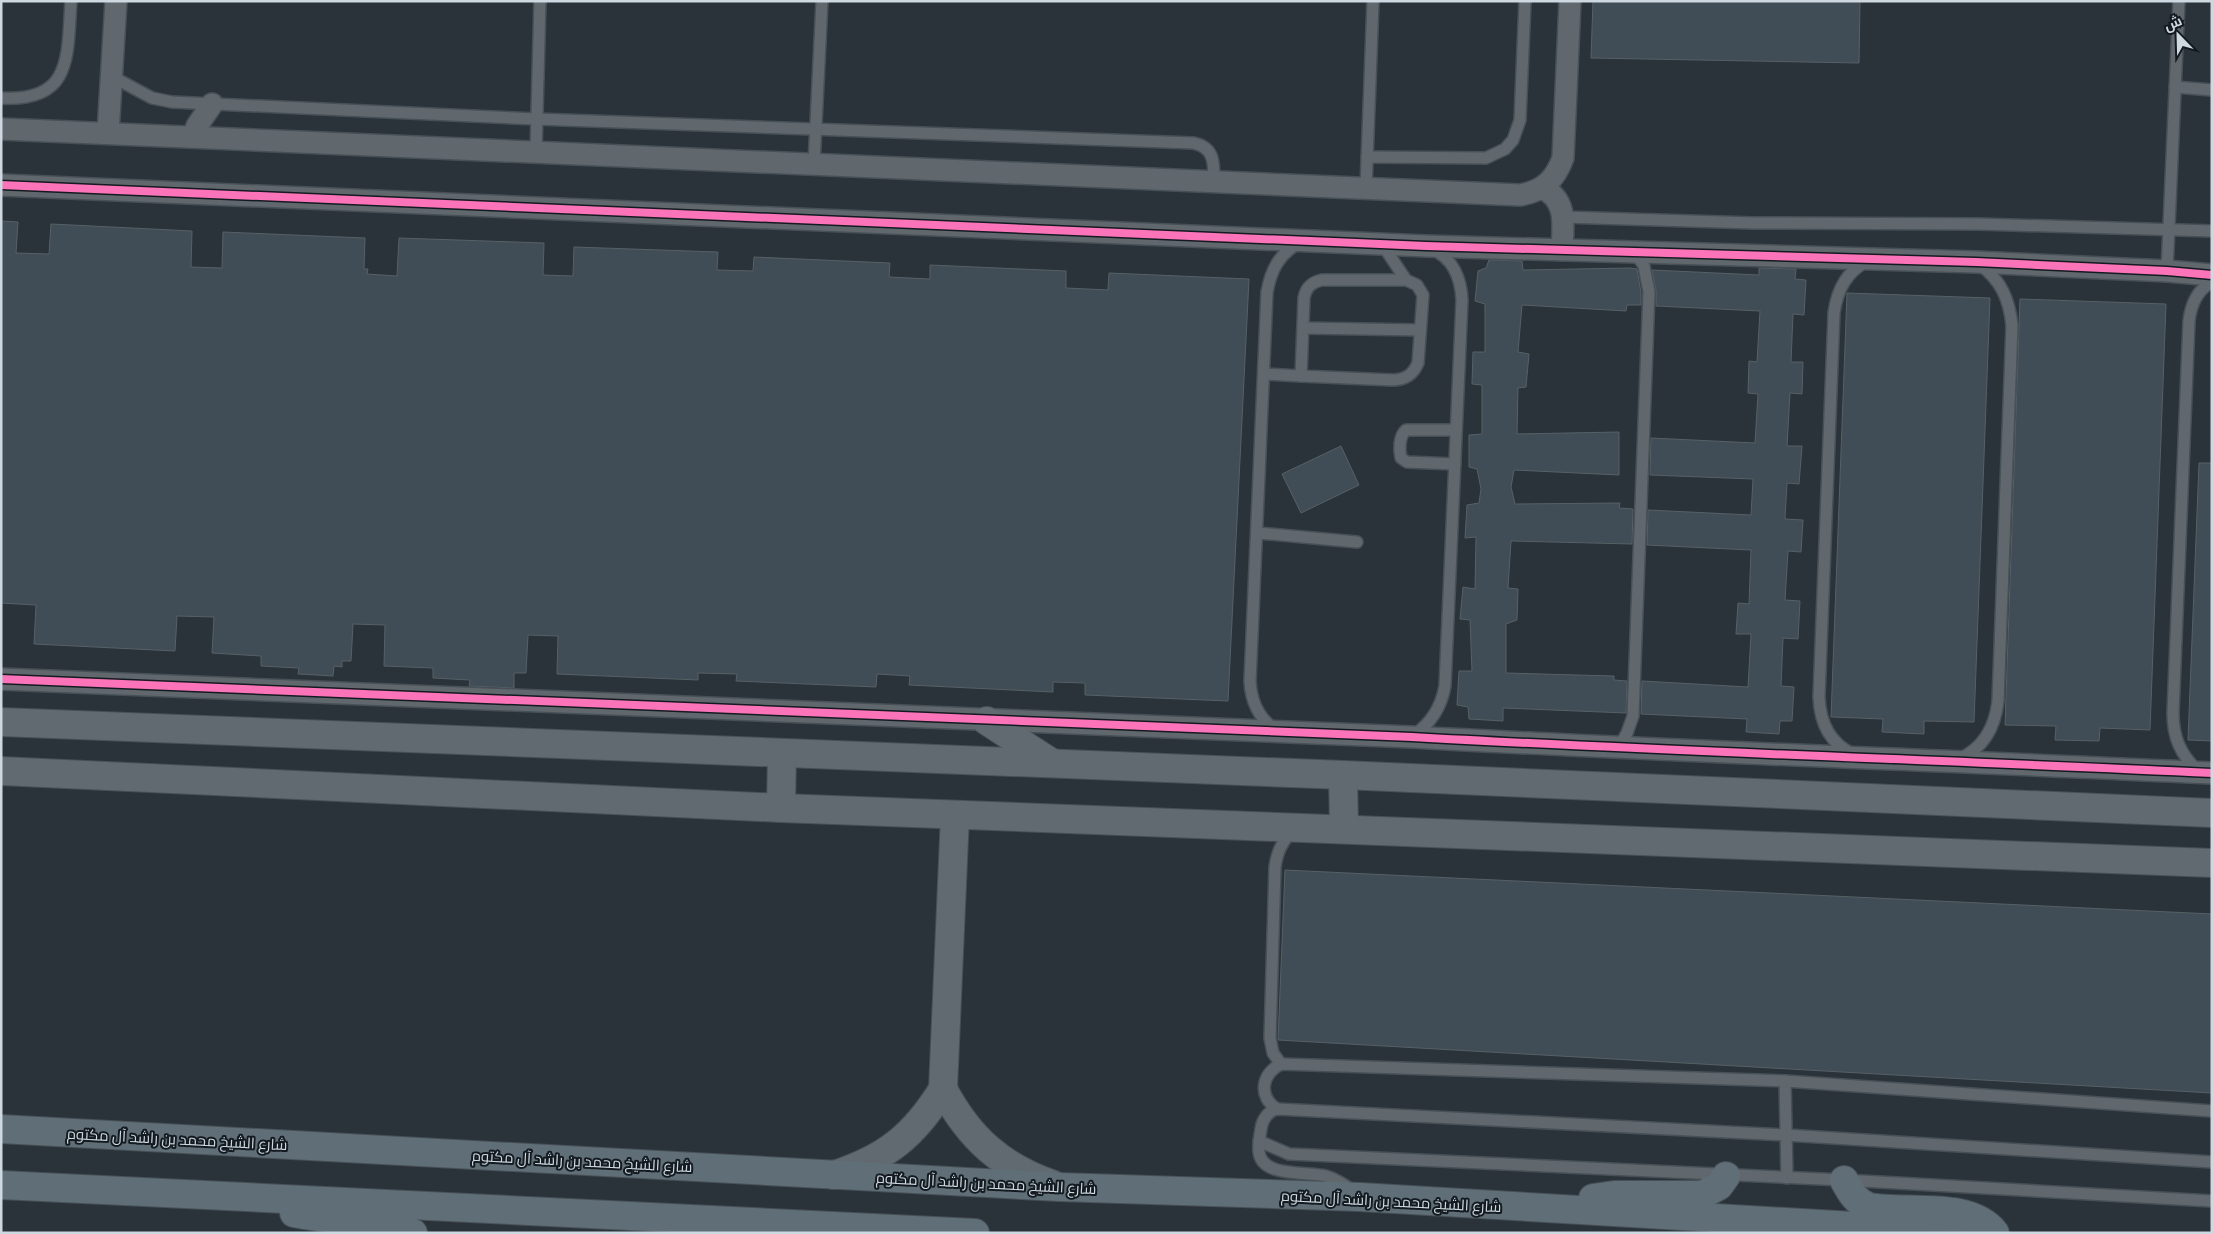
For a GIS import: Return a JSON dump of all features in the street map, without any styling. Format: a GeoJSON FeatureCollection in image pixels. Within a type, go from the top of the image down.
{"type":"FeatureCollection","features":[{"type":"Feature","properties":{"kind":"highway","name":"شارع الشيخ محمد بن راشد آل مكتوم"},"geometry":{"type":"LineString","coordinates":[[1,1129],[1059,1187],[1360,1198],[1971,1233]]}},
{"type":"Feature","properties":{"kind":"highway"},"geometry":{"type":"LineString","coordinates":[[1567,1211],[1589,1199],[1601,1196],[1702,1194],[1719,1186],[1726,1176]]}},
{"type":"Feature","properties":{"kind":"highway"},"geometry":{"type":"LineString","coordinates":[[1844,1180],[1851,1195],[1869,1207],[1964,1213],[1986,1222],[1995,1233]]}},
{"type":"Feature","properties":{"kind":"highway"},"geometry":{"type":"LineString","coordinates":[[1,1185],[976,1233]]}},
{"type":"Feature","properties":{"kind":"highway"},"geometry":{"type":"LineString","coordinates":[[261,1197],[292,1213],[320,1219],[397,1227],[413,1233]]}},
{"type":"Feature","properties":{"kind":"street"},"geometry":{"type":"LineString","coordinates":[[108,133],[113,77],[116,1]]}},
{"type":"Feature","properties":{"kind":"street"},"geometry":{"type":"LineString","coordinates":[[1,129],[1515,195],[1530,194],[1542,188],[1554,176],[1563,158],[1570,1]]}},
{"type":"Feature","properties":{"kind":"street"},"geometry":{"type":"LineString","coordinates":[[193,137],[197,126],[212,104]]}},
{"type":"Feature","properties":{"kind":"street"},"geometry":{"type":"LineString","coordinates":[[1,185],[1426,246],[1976,262],[2167,271],[2212,275]]}},
{"type":"Feature","properties":{"kind":"street"},"geometry":{"type":"LineString","coordinates":[[1542,188],[1555,196],[1560,202],[1564,217],[1562,250]]}},
{"type":"Feature","properties":{"kind":"street"},"geometry":{"type":"LineString","coordinates":[[1,679],[1412,737],[1618,749],[1856,756],[2205,772]]}},
{"type":"Feature","properties":{"kind":"street"},"geometry":{"type":"LineString","coordinates":[[987,721],[1052,763]]}},
{"type":"Feature","properties":{"kind":"street"},"geometry":{"type":"LineString","coordinates":[[1,722],[1052,763],[2212,813]]}},
{"type":"Feature","properties":{"kind":"street"},"geometry":{"type":"LineString","coordinates":[[781,808],[782,753]]}},
{"type":"Feature","properties":{"kind":"street"},"geometry":{"type":"LineString","coordinates":[[1,771],[781,808],[2212,862]]}},
{"type":"Feature","properties":{"kind":"street"},"geometry":{"type":"LineString","coordinates":[[1343,775],[1344,829]]}},
{"type":"Feature","properties":{"kind":"street"},"geometry":{"type":"LineString","coordinates":[[834,1175],[861,1166],[886,1152],[915,1128],[928,1113],[943,1090],[955,815]]}},
{"type":"Feature","properties":{"kind":"street"},"geometry":{"type":"LineString","coordinates":[[943,1090],[971,1134],[990,1152],[1027,1175],[1059,1187]]}},
{"type":"Feature","properties":{"kind":"lane"},"geometry":{"type":"LineString","coordinates":[[1,98],[20,99],[40,94],[48,89],[61,74],[67,56],[71,1]]}},
{"type":"Feature","properties":{"kind":"lane"},"geometry":{"type":"LineString","coordinates":[[536,151],[540,1]]}},
{"type":"Feature","properties":{"kind":"lane"},"geometry":{"type":"LineString","coordinates":[[814,164],[822,1]]}},
{"type":"Feature","properties":{"kind":"lane"},"geometry":{"type":"LineString","coordinates":[[1366,188],[1373,1]]}},
{"type":"Feature","properties":{"kind":"lane"},"geometry":{"type":"LineString","coordinates":[[1367,156],[1486,158],[1506,149],[1513,140],[1520,120],[1525,1]]}},
{"type":"Feature","properties":{"kind":"lane"},"geometry":{"type":"LineString","coordinates":[[2167,271],[2179,1]]}},
{"type":"Feature","properties":{"kind":"lane"},"geometry":{"type":"LineString","coordinates":[[113,77],[162,101],[536,119],[1194,143],[1205,147],[1213,157],[1214,182]]}},
{"type":"Feature","properties":{"kind":"lane"},"geometry":{"type":"LineString","coordinates":[[2175,87],[2212,90]]}},
{"type":"Feature","properties":{"kind":"lane"},"geometry":{"type":"LineString","coordinates":[[1564,217],[1753,223],[1979,224],[2169,228],[2212,231]]}},
{"type":"Feature","properties":{"kind":"lane"},"geometry":{"type":"LineString","coordinates":[[1282,733],[1264,721],[1258,713],[1251,692],[1264,374],[1269,279],[1274,266],[1282,256],[1303,241]]}},
{"type":"Feature","properties":{"kind":"lane"},"geometry":{"type":"LineString","coordinates":[[1382,244],[1406,280]]}},
{"type":"Feature","properties":{"kind":"lane"},"geometry":{"type":"LineString","coordinates":[[1412,737],[1422,730],[1435,715],[1443,698],[1445,686],[1461,288],[1458,277],[1446,258],[1426,246]]}},
{"type":"Feature","properties":{"kind":"lane"},"geometry":{"type":"LineString","coordinates":[[1618,749],[1627,733],[1633,716],[1649,292],[1644,266],[1635,252]]}},
{"type":"Feature","properties":{"kind":"lane"},"geometry":{"type":"LineString","coordinates":[[1856,756],[1836,743],[1828,733],[1822,722],[1819,697],[1835,307],[1839,290],[1845,279],[1858,267],[1874,258]]}},
{"type":"Feature","properties":{"kind":"lane"},"geometry":{"type":"LineString","coordinates":[[1953,761],[1966,756],[1986,738],[1992,727],[1998,701],[2012,325],[2008,300],[2003,289],[1995,278],[1976,262]]}},
{"type":"Feature","properties":{"kind":"lane"},"geometry":{"type":"LineString","coordinates":[[1264,374],[1301,376],[1392,380],[1406,378],[1416,369],[1418,362],[1423,295],[1417,285],[1406,280],[1317,281],[1308,287],[1305,292],[1301,376]]}},
{"type":"Feature","properties":{"kind":"lane"},"geometry":{"type":"LineString","coordinates":[[2205,772],[2181,752],[2173,726],[2173,713],[2189,320],[2194,300],[2200,291],[2212,282]]}},
{"type":"Feature","properties":{"kind":"lane"},"geometry":{"type":"LineString","coordinates":[[1303,328],[1420,330]]}},
{"type":"Feature","properties":{"kind":"lane"},"geometry":{"type":"LineString","coordinates":[[1454,464],[1407,462],[1401,458],[1400,454],[1401,436],[1406,430],[1456,430]]}},
{"type":"Feature","properties":{"kind":"lane"},"geometry":{"type":"LineString","coordinates":[[1258,533],[1357,542]]}},
{"type":"Feature","properties":{"kind":"lane"},"geometry":{"type":"LineString","coordinates":[[1281,1064],[1273,1053],[1270,1038],[1276,867],[1281,845],[1296,828]]}},
{"type":"Feature","properties":{"kind":"lane"},"geometry":{"type":"LineString","coordinates":[[1277,1109],[1269,1104],[1265,1097],[1264,1088],[1269,1072],[1281,1064],[1784,1081],[2212,1111]]}},
{"type":"Feature","properties":{"kind":"lane"},"geometry":{"type":"LineString","coordinates":[[1784,1081],[1787,1178]]}},
{"type":"Feature","properties":{"kind":"lane"},"geometry":{"type":"LineString","coordinates":[[1360,1198],[1345,1185],[1327,1177],[1270,1168],[1260,1157],[1258,1150],[1264,1120],[1272,1110],[1786,1135],[2212,1162]]}},
{"type":"Feature","properties":{"kind":"lane"},"geometry":{"type":"LineString","coordinates":[[1260,1141],[1289,1154],[1726,1176],[1844,1180],[2212,1202]]}},
{"type":"Feature","properties":{"kind":"building"},"geometry":{"type":"Polygon","coordinates":[[[1593,1],[1860,1],[1859,63],[1591,58],[1593,1]]]}},
{"type":"Feature","properties":{"kind":"building"},"geometry":{"type":"Polygon","coordinates":[[[1,221],[18,222],[16,253],[49,254],[51,224],[192,231],[191,267],[222,268],[223,232],[365,238],[364,269],[368,269],[367,274],[397,276],[399,238],[544,243],[543,275],[573,276],[574,247],[718,252],[717,270],[753,271],[754,257],[890,263],[889,277],[930,279],[930,265],[1066,271],[1066,288],[1108,290],[1109,273],[1249,279],[1228,701],[1085,695],[1085,683],[1053,682],[1053,692],[909,685],[910,676],[877,674],[876,687],[736,681],[737,674],[698,673],[698,680],[557,674],[558,636],[528,635],[526,673],[514,673],[514,688],[469,686],[470,680],[433,678],[433,668],[384,666],[385,625],[353,624],[351,661],[342,661],[342,667],[334,666],[333,676],[298,674],[299,668],[261,666],[261,656],[212,653],[214,617],[177,616],[175,651],[34,644],[36,605],[1,603],[1,221]]]}},
{"type":"Feature","properties":{"kind":"building"},"geometry":{"type":"Polygon","coordinates":[[[1489,260],[1522,261],[1523,270],[1637,269],[1641,305],[1627,305],[1626,311],[1522,305],[1518,352],[1529,354],[1526,387],[1518,388],[1517,434],[1619,432],[1619,475],[1514,470],[1511,487],[1515,504],[1620,503],[1619,508],[1633,509],[1632,544],[1511,541],[1508,588],[1518,589],[1517,620],[1506,624],[1506,673],[1614,676],[1614,680],[1627,681],[1626,713],[1503,708],[1503,721],[1469,719],[1468,707],[1457,705],[1459,671],[1472,671],[1470,620],[1460,619],[1463,587],[1475,589],[1476,537],[1465,538],[1467,505],[1479,503],[1481,489],[1477,469],[1469,467],[1469,435],[1482,434],[1482,385],[1472,384],[1473,352],[1485,352],[1485,304],[1475,301],[1478,271],[1486,268],[1489,260]]]}},
{"type":"Feature","properties":{"kind":"building"},"geometry":{"type":"Polygon","coordinates":[[[1759,268],[1796,269],[1795,279],[1806,280],[1804,315],[1793,314],[1791,362],[1803,362],[1802,394],[1790,393],[1787,446],[1802,446],[1799,484],[1787,483],[1785,519],[1803,520],[1801,552],[1788,551],[1785,600],[1800,601],[1798,639],[1783,638],[1781,686],[1794,687],[1792,721],[1780,721],[1779,734],[1746,732],[1747,719],[1641,714],[1642,681],[1748,687],[1751,634],[1736,634],[1738,603],[1749,604],[1751,550],[1647,545],[1648,510],[1751,515],[1753,479],[1650,475],[1651,438],[1755,443],[1758,394],[1748,393],[1749,361],[1757,362],[1760,311],[1656,306],[1656,291],[1652,270],[1759,275],[1759,268]]]}},
{"type":"Feature","properties":{"kind":"building"},"geometry":{"type":"Polygon","coordinates":[[[1847,293],[1990,298],[1974,722],[1924,721],[1924,734],[1882,732],[1883,719],[1831,717],[1847,293]]]}},
{"type":"Feature","properties":{"kind":"building"},"geometry":{"type":"Polygon","coordinates":[[[2020,299],[2166,304],[2150,730],[2100,728],[2099,741],[2055,740],[2056,726],[2005,725],[2020,299]]]}},
{"type":"Feature","properties":{"kind":"building"},"geometry":{"type":"Polygon","coordinates":[[[1341,446],[1359,485],[1301,513],[1282,474],[1341,446]]]}},
{"type":"Feature","properties":{"kind":"building"},"geometry":{"type":"Polygon","coordinates":[[[2199,463],[2212,463],[2212,741],[2188,740],[2199,463]]]}},
{"type":"Feature","properties":{"kind":"building"},"geometry":{"type":"Polygon","coordinates":[[[1285,870],[2212,914],[2212,1093],[1278,1040],[1285,870]]]}},
{"type":"Feature","properties":{"kind":"cycle path"},"geometry":{"type":"LineString","coordinates":[[1,185],[1426,246],[1976,262],[2167,271],[2212,275]]}},
{"type":"Feature","properties":{"kind":"cycle path"},"geometry":{"type":"LineString","coordinates":[[1,679],[1412,737],[2212,773]]}}]}
